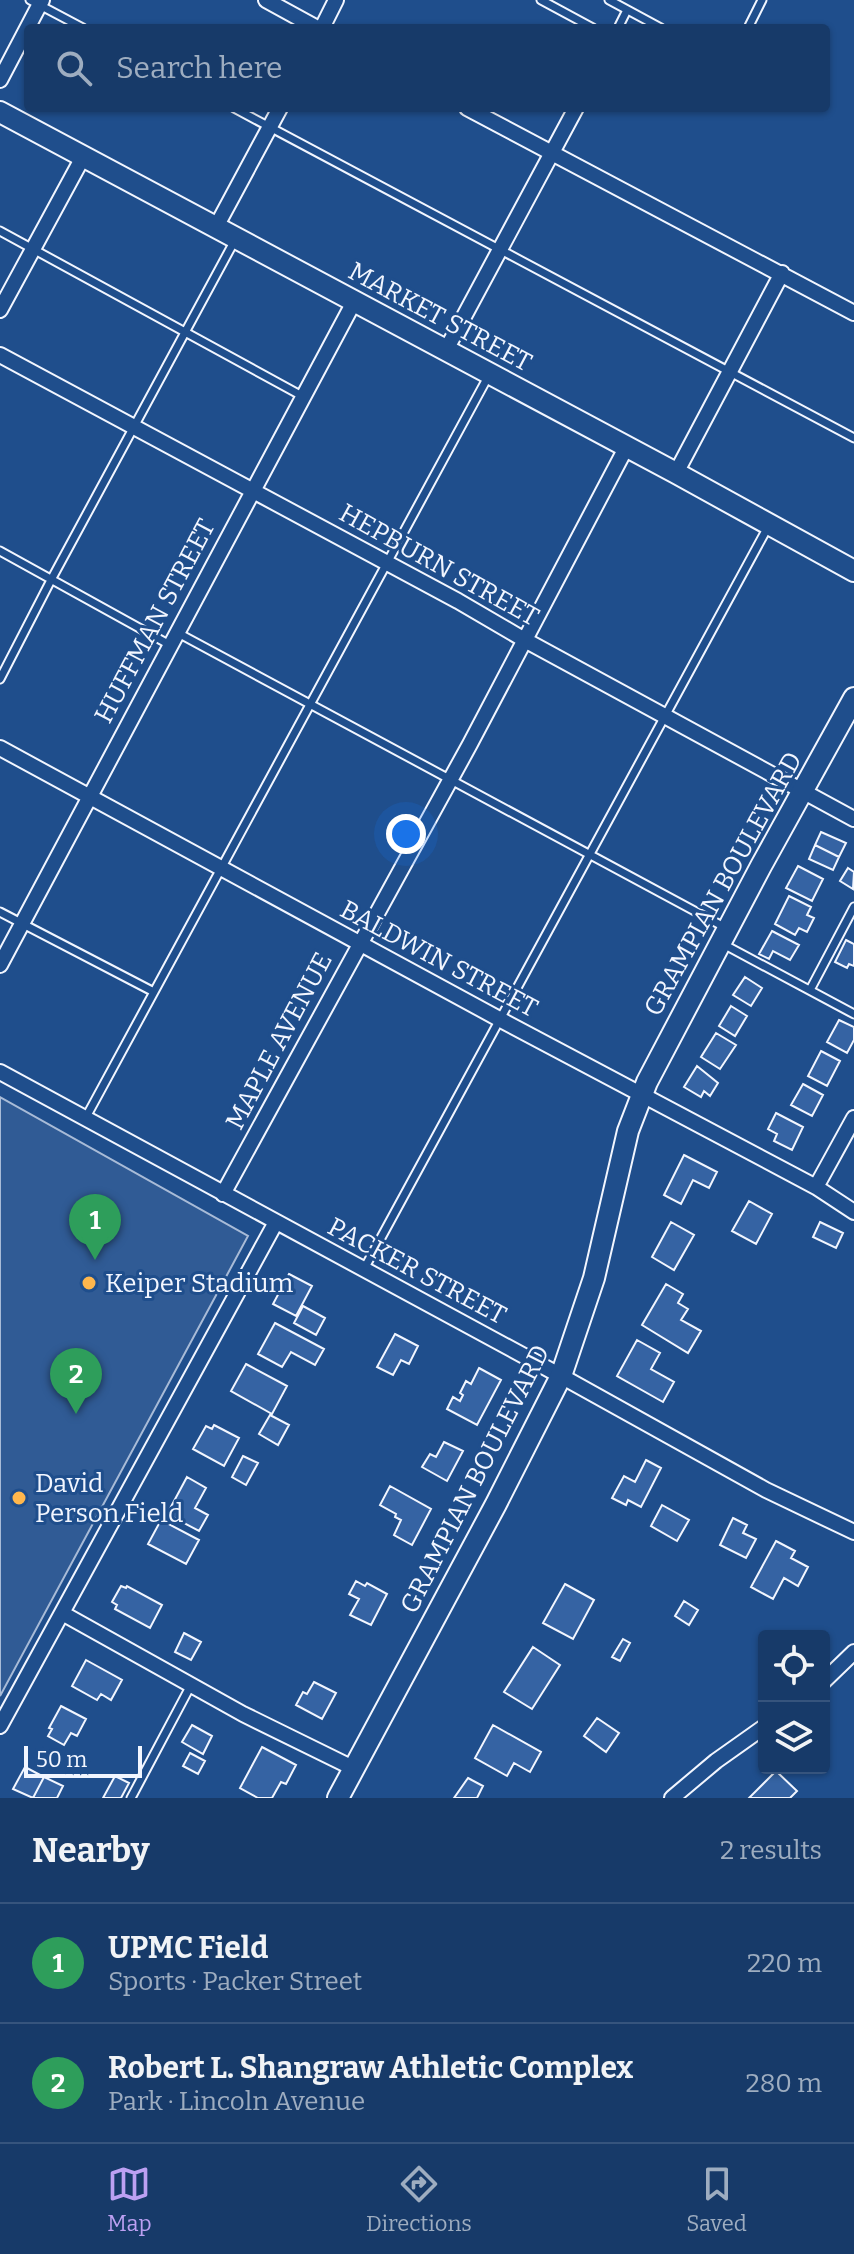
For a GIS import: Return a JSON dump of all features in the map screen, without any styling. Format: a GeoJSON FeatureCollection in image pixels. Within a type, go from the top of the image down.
{"type":"FeatureCollection","features":[{"type":"Feature","properties":{"kind":"street"},"geometry":{"type":"LineString","coordinates":[[266,0],[311,24]]}},
{"type":"Feature","properties":{"kind":"street"},"geometry":{"type":"LineString","coordinates":[[321,24],[336,0]]}},
{"type":"Feature","properties":{"kind":"street"},"geometry":{"type":"LineString","coordinates":[[27,24],[37,2]]}},
{"type":"Feature","properties":{"kind":"street"},"geometry":{"type":"LineString","coordinates":[[0,80],[24,29]]}},
{"type":"Feature","properties":{"kind":"street","name":"MARKET STREET"},"geometry":{"type":"LineString","coordinates":[[0,112],[627,446],[854,571]]}},
{"type":"Feature","properties":{"kind":"street"},"geometry":{"type":"LineString","coordinates":[[216,227],[278,112]]}},
{"type":"Feature","properties":{"kind":"street"},"geometry":{"type":"LineString","coordinates":[[475,112],[854,313]]}},
{"type":"Feature","properties":{"kind":"street"},"geometry":{"type":"LineString","coordinates":[[446,350],[574,112]]}},
{"type":"Feature","properties":{"kind":"street"},"geometry":{"type":"LineString","coordinates":[[0,310],[83,157]]}},
{"type":"Feature","properties":{"kind":"street"},"geometry":{"type":"LineString","coordinates":[[676,473],[782,273]]}},
{"type":"Feature","properties":{"kind":"street","name":"HUFFMAN STREET"},"geometry":{"type":"LineString","coordinates":[[0,965],[355,300]]}},
{"type":"Feature","properties":{"kind":"street","name":"HEPBURN STREET"},"geometry":{"type":"LineString","coordinates":[[0,355],[854,819]]}},
{"type":"Feature","properties":{"kind":"street","name":"MAPLE AVENUE"},"geometry":{"type":"LineString","coordinates":[[223,1194],[450,779],[627,446]]}},
{"type":"Feature","properties":{"kind":"street","name":"GRAMPIAN BOULEVARD"},"geometry":{"type":"LineString","coordinates":[[338,1798],[510,1479],[561,1376],[594,1278],[614,1181],[642,1094],[667,1041],[854,698]]}},
{"type":"Feature","properties":{"kind":"street","name":"BALDWIN STREET"},"geometry":{"type":"LineString","coordinates":[[0,748],[816,1187],[854,1212]]}},
{"type":"Feature","properties":{"kind":"street","name":"PACKER STREET"},"geometry":{"type":"LineString","coordinates":[[0,1072],[766,1490],[854,1532]]}},
{"type":"Feature","properties":{"kind":"street"},"geometry":{"type":"LineString","coordinates":[[816,1187],[854,1118]]}},
{"type":"Feature","properties":{"kind":"street"},"geometry":{"type":"LineString","coordinates":[[0,1726],[276,1222]]}},
{"type":"Feature","properties":{"kind":"street"},"geometry":{"type":"LineString","coordinates":[[62,1613],[191,1685],[355,1769]]}},
{"type":"Feature","properties":{"kind":"street"},"geometry":{"type":"LineString","coordinates":[[830,1675],[854,1652]]}},
{"type":"Feature","properties":{"kind":"street"},"geometry":{"type":"LineString","coordinates":[[672,1798],[758,1731]]}},
{"type":"Feature","properties":{"kind":"lane"},"geometry":{"type":"LineString","coordinates":[[541,0],[586,24]]}},
{"type":"Feature","properties":{"kind":"lane"},"geometry":{"type":"LineString","coordinates":[[609,0],[653,24]]}},
{"type":"Feature","properties":{"kind":"lane"},"geometry":{"type":"LineString","coordinates":[[750,24],[762,0]]}},
{"type":"Feature","properties":{"kind":"lane"},"geometry":{"type":"LineString","coordinates":[[37,2],[76,24]]}},
{"type":"Feature","properties":{"kind":"lane"},"geometry":{"type":"LineString","coordinates":[[620,24],[627,10]]}},
{"type":"Feature","properties":{"kind":"lane"},"geometry":{"type":"LineString","coordinates":[[242,112],[854,438]]}},
{"type":"Feature","properties":{"kind":"lane"},"geometry":{"type":"LineString","coordinates":[[0,231],[304,397]]}},
{"type":"Feature","properties":{"kind":"lane"},"geometry":{"type":"LineString","coordinates":[[0,679],[237,238]]}},
{"type":"Feature","properties":{"kind":"lane"},"geometry":{"type":"LineString","coordinates":[[85,1119],[490,373]]}},
{"type":"Feature","properties":{"kind":"lane"},"geometry":{"type":"LineString","coordinates":[[363,1270],[770,523]]}},
{"type":"Feature","properties":{"kind":"lane"},"geometry":{"type":"LineString","coordinates":[[0,551],[51,580],[311,703],[589,855],[854,1014]]}},
{"type":"Feature","properties":{"kind":"lane"},"geometry":{"type":"LineString","coordinates":[[810,990],[854,907]]}},
{"type":"Feature","properties":{"kind":"lane"},"geometry":{"type":"LineString","coordinates":[[0,912],[154,992]]}},
{"type":"Feature","properties":{"kind":"lane"},"geometry":{"type":"LineString","coordinates":[[131,1798],[191,1685]]}},
{"type":"Feature","properties":{"kind":"shaded area"},"geometry":{"type":"Polygon","coordinates":[[[0,1097],[248,1236],[0,1696],[0,1097]]]}},
{"type":"Feature","properties":{"kind":"building"},"geometry":{"type":"Polygon","coordinates":[[[821,832],[846,843],[839,857],[815,845],[821,832]]]}},
{"type":"Feature","properties":{"kind":"building"},"geometry":{"type":"Polygon","coordinates":[[[815,845],[839,857],[833,870],[809,859],[815,845]]]}},
{"type":"Feature","properties":{"kind":"building"},"geometry":{"type":"Polygon","coordinates":[[[798,866],[823,879],[812,901],[786,888],[798,866]]]}},
{"type":"Feature","properties":{"kind":"building"},"geometry":{"type":"Polygon","coordinates":[[[848,868],[854,872],[853,889],[840,881],[848,868]]]}},
{"type":"Feature","properties":{"kind":"building"},"geometry":{"type":"Polygon","coordinates":[[[789,896],[811,907],[807,915],[814,918],[807,932],[799,928],[795,935],[775,924],[789,896]]]}},
{"type":"Feature","properties":{"kind":"building"},"geometry":{"type":"Polygon","coordinates":[[[772,931],[799,945],[790,960],[773,951],[769,959],[759,954],[772,931]]]}},
{"type":"Feature","properties":{"kind":"building"},"geometry":{"type":"Polygon","coordinates":[[[846,940],[854,944],[854,966],[849,964],[847,968],[835,962],[846,940]]]}},
{"type":"Feature","properties":{"kind":"building"},"geometry":{"type":"Polygon","coordinates":[[[745,977],[762,988],[751,1006],[733,995],[745,977]]]}},
{"type":"Feature","properties":{"kind":"building"},"geometry":{"type":"Polygon","coordinates":[[[731,1006],[747,1016],[735,1036],[719,1026],[731,1006]]]}},
{"type":"Feature","properties":{"kind":"building"},"geometry":{"type":"Polygon","coordinates":[[[839,1020],[854,1027],[854,1040],[847,1053],[827,1042],[839,1020]]]}},
{"type":"Feature","properties":{"kind":"building"},"geometry":{"type":"Polygon","coordinates":[[[716,1033],[736,1045],[720,1069],[701,1057],[716,1033]]]}},
{"type":"Feature","properties":{"kind":"building"},"geometry":{"type":"Polygon","coordinates":[[[821,1051],[840,1061],[827,1086],[808,1076],[821,1051]]]}},
{"type":"Feature","properties":{"kind":"building"},"geometry":{"type":"Polygon","coordinates":[[[697,1066],[718,1083],[710,1096],[704,1091],[701,1097],[684,1087],[697,1066]]]}},
{"type":"Feature","properties":{"kind":"building"},"geometry":{"type":"Polygon","coordinates":[[[803,1084],[823,1095],[812,1116],[791,1105],[803,1084]]]}},
{"type":"Feature","properties":{"kind":"building"},"geometry":{"type":"Polygon","coordinates":[[[776,1113],[803,1127],[792,1150],[774,1141],[777,1134],[768,1129],[776,1113]]]}},
{"type":"Feature","properties":{"kind":"building"},"geometry":{"type":"Polygon","coordinates":[[[684,1155],[717,1172],[709,1188],[693,1180],[681,1204],[664,1195],[684,1155]]]}},
{"type":"Feature","properties":{"kind":"building"},"geometry":{"type":"Polygon","coordinates":[[[749,1201],[772,1214],[756,1244],[732,1231],[749,1201]]]}},
{"type":"Feature","properties":{"kind":"building"},"geometry":{"type":"Polygon","coordinates":[[[671,1222],[694,1235],[674,1270],[652,1257],[671,1222]]]}},
{"type":"Feature","properties":{"kind":"building"},"geometry":{"type":"Polygon","coordinates":[[[820,1222],[843,1233],[836,1248],[813,1237],[820,1222]]]}},
{"type":"Feature","properties":{"kind":"building"},"geometry":{"type":"Polygon","coordinates":[[[289,1274],[312,1286],[296,1316],[273,1304],[289,1274]]]}},
{"type":"Feature","properties":{"kind":"building"},"geometry":{"type":"Polygon","coordinates":[[[666,1284],[683,1294],[678,1303],[688,1309],[681,1320],[701,1331],[688,1353],[642,1325],[666,1284]]]}},
{"type":"Feature","properties":{"kind":"building"},"geometry":{"type":"Polygon","coordinates":[[[303,1306],[325,1318],[316,1335],[294,1323],[303,1306]]]}},
{"type":"Feature","properties":{"kind":"building"},"geometry":{"type":"Polygon","coordinates":[[[275,1323],[324,1349],[315,1365],[291,1352],[282,1367],[258,1354],[275,1323]]]}},
{"type":"Feature","properties":{"kind":"building"},"geometry":{"type":"Polygon","coordinates":[[[395,1334],[418,1346],[409,1364],[401,1360],[393,1375],[377,1367],[395,1334]]]}},
{"type":"Feature","properties":{"kind":"building"},"geometry":{"type":"Polygon","coordinates":[[[637,1340],[660,1353],[651,1369],[674,1382],[663,1402],[617,1376],[637,1340]]]}},
{"type":"Feature","properties":{"kind":"building"},"geometry":{"type":"Polygon","coordinates":[[[246,1364],[287,1386],[272,1414],[231,1391],[246,1364]]]}},
{"type":"Feature","properties":{"kind":"building"},"geometry":{"type":"Polygon","coordinates":[[[479,1368],[501,1380],[477,1425],[447,1409],[453,1397],[460,1401],[466,1381],[471,1384],[479,1368]]]}},
{"type":"Feature","properties":{"kind":"building"},"geometry":{"type":"Polygon","coordinates":[[[270,1415],[289,1425],[278,1445],[259,1434],[270,1415]]]}},
{"type":"Feature","properties":{"kind":"building"},"geometry":{"type":"Polygon","coordinates":[[[214,1425],[239,1438],[224,1466],[193,1449],[206,1426],[212,1429],[214,1425]]]}},
{"type":"Feature","properties":{"kind":"building"},"geometry":{"type":"Polygon","coordinates":[[[444,1442],[463,1451],[447,1481],[422,1467],[430,1454],[436,1457],[444,1442]]]}},
{"type":"Feature","properties":{"kind":"building"},"geometry":{"type":"Polygon","coordinates":[[[243,1456],[258,1463],[246,1485],[232,1477],[243,1456]]]}},
{"type":"Feature","properties":{"kind":"building"},"geometry":{"type":"Polygon","coordinates":[[[646,1460],[661,1468],[641,1507],[628,1500],[626,1505],[612,1498],[624,1476],[635,1482],[646,1460]]]}},
{"type":"Feature","properties":{"kind":"building"},"geometry":{"type":"Polygon","coordinates":[[[187,1477],[206,1488],[195,1508],[208,1515],[199,1531],[167,1514],[187,1477]]]}},
{"type":"Feature","properties":{"kind":"building"},"geometry":{"type":"Polygon","coordinates":[[[390,1486],[431,1509],[412,1545],[394,1535],[401,1520],[380,1505],[390,1486]]]}},
{"type":"Feature","properties":{"kind":"building"},"geometry":{"type":"Polygon","coordinates":[[[662,1505],[689,1520],[677,1541],[651,1526],[662,1505]]]}},
{"type":"Feature","properties":{"kind":"building"},"geometry":{"type":"Polygon","coordinates":[[[733,1518],[747,1525],[743,1533],[756,1539],[746,1558],[720,1545],[733,1518]]]}},
{"type":"Feature","properties":{"kind":"building"},"geometry":{"type":"Polygon","coordinates":[[[161,1520],[199,1540],[186,1564],[148,1544],[161,1520]]]}},
{"type":"Feature","properties":{"kind":"building"},"geometry":{"type":"Polygon","coordinates":[[[776,1541],[795,1551],[791,1558],[808,1567],[798,1586],[784,1578],[773,1599],[751,1587],[776,1541]]]}},
{"type":"Feature","properties":{"kind":"building"},"geometry":{"type":"Polygon","coordinates":[[[356,1581],[365,1586],[367,1583],[387,1594],[371,1625],[350,1615],[359,1599],[349,1594],[356,1581]]]}},
{"type":"Feature","properties":{"kind":"building"},"geometry":{"type":"Polygon","coordinates":[[[565,1584],[594,1600],[573,1639],[543,1623],[565,1584]]]}},
{"type":"Feature","properties":{"kind":"building"},"geometry":{"type":"Polygon","coordinates":[[[121,1586],[127,1586],[162,1605],[150,1628],[115,1609],[117,1605],[112,1602],[121,1586]]]}},
{"type":"Feature","properties":{"kind":"building"},"geometry":{"type":"Polygon","coordinates":[[[684,1601],[698,1610],[689,1625],[675,1616],[684,1601]]]}},
{"type":"Feature","properties":{"kind":"building"},"geometry":{"type":"Polygon","coordinates":[[[184,1633],[201,1642],[191,1660],[175,1652],[184,1633]]]}},
{"type":"Feature","properties":{"kind":"building"},"geometry":{"type":"Polygon","coordinates":[[[623,1639],[630,1643],[620,1661],[612,1657],[623,1639]]]}},
{"type":"Feature","properties":{"kind":"building"},"geometry":{"type":"Polygon","coordinates":[[[533,1647],[560,1665],[532,1709],[504,1692],[533,1647]]]}},
{"type":"Feature","properties":{"kind":"building"},"geometry":{"type":"Polygon","coordinates":[[[86,1660],[122,1680],[111,1700],[101,1694],[97,1700],[72,1686],[86,1660]]]}},
{"type":"Feature","properties":{"kind":"building"},"geometry":{"type":"Polygon","coordinates":[[[314,1682],[336,1693],[322,1719],[296,1705],[303,1692],[307,1694],[314,1682]]]}},
{"type":"Feature","properties":{"kind":"building"},"geometry":{"type":"Polygon","coordinates":[[[61,1706],[86,1719],[77,1736],[71,1733],[64,1745],[48,1736],[61,1706]]]}},
{"type":"Feature","properties":{"kind":"building"},"geometry":{"type":"Polygon","coordinates":[[[597,1718],[619,1733],[606,1752],[584,1736],[597,1718]]]}},
{"type":"Feature","properties":{"kind":"building"},"geometry":{"type":"Polygon","coordinates":[[[192,1725],[212,1736],[203,1754],[182,1742],[192,1725]]]}},
{"type":"Feature","properties":{"kind":"building"},"geometry":{"type":"Polygon","coordinates":[[[493,1725],[541,1752],[530,1772],[514,1763],[507,1776],[475,1758],[493,1725]]]}},
{"type":"Feature","properties":{"kind":"building"},"geometry":{"type":"Polygon","coordinates":[[[262,1747],[296,1765],[286,1784],[281,1782],[272,1798],[258,1798],[240,1788],[262,1747]]]}},
{"type":"Feature","properties":{"kind":"building"},"geometry":{"type":"Polygon","coordinates":[[[190,1753],[205,1761],[198,1774],[183,1766],[190,1753]]]}},
{"type":"Feature","properties":{"kind":"building"},"geometry":{"type":"Polygon","coordinates":[[[25,1767],[44,1777],[33,1798],[13,1789],[25,1767]]]}},
{"type":"Feature","properties":{"kind":"building"},"geometry":{"type":"Polygon","coordinates":[[[773,1774],[779,1774],[797,1791],[790,1798],[749,1798],[773,1774]]]}},
{"type":"Feature","properties":{"kind":"building"},"geometry":{"type":"Polygon","coordinates":[[[115,1776],[129,1783],[121,1798],[103,1798],[115,1776]]]}},
{"type":"Feature","properties":{"kind":"building"},"geometry":{"type":"Polygon","coordinates":[[[44,1777],[63,1786],[57,1798],[33,1798],[44,1777]]]}},
{"type":"Feature","properties":{"kind":"building"},"geometry":{"type":"Polygon","coordinates":[[[468,1778],[483,1786],[477,1798],[454,1798],[468,1778]]]}},
{"type":"Feature","properties":{"kind":"place","name":"UPMC Field"},"geometry":{"type":"Point","coordinates":[95,1260]}},
{"type":"Feature","properties":{"kind":"place","name":"Keiper Stadium"},"geometry":{"type":"Point","coordinates":[89,1283]}},
{"type":"Feature","properties":{"kind":"place","name":"Robert L. Shangraw Athletic Complex"},"geometry":{"type":"Point","coordinates":[76,1414]}},
{"type":"Feature","properties":{"kind":"place","name":"David Person Field"},"geometry":{"type":"Point","coordinates":[19,1498]}}]}
